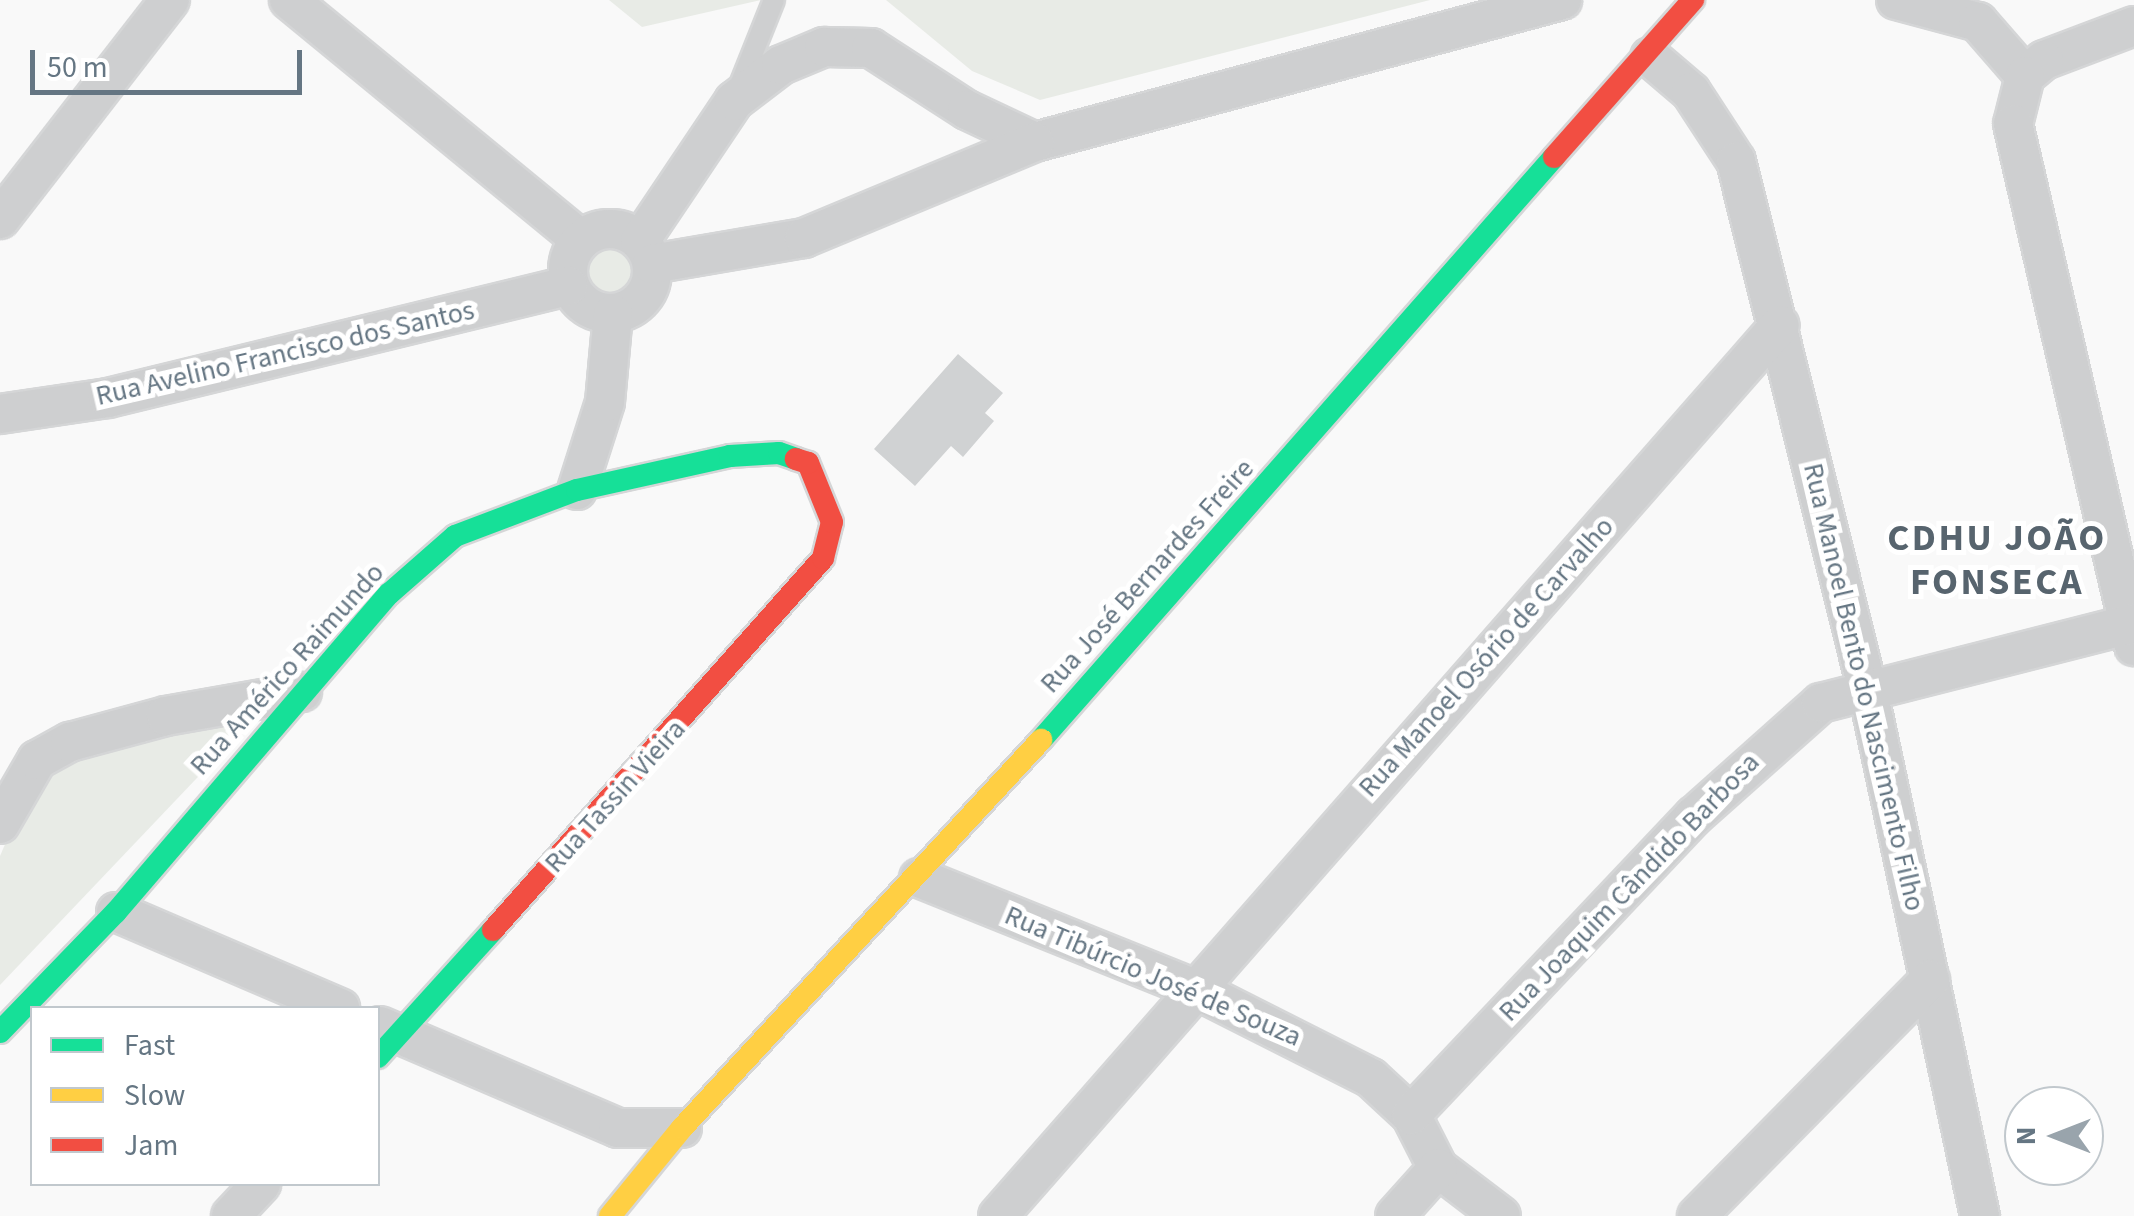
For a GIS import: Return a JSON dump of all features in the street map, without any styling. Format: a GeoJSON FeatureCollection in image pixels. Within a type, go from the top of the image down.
{"type":"FeatureCollection","features":[{"type":"Feature","properties":{"kind":"street"},"geometry":{"type":"LineString","coordinates":[[0,219],[170,0]]}},
{"type":"Feature","properties":{"kind":"street"},"geometry":{"type":"LineString","coordinates":[[289,0],[581,240]]}},
{"type":"Feature","properties":{"kind":"street"},"geometry":{"type":"LineString","coordinates":[[1035,142],[968,110],[871,48],[824,47],[781,65],[734,101],[646,253],[640,302],[613,314],[582,303],[569,286],[568,266],[581,240],[614,228],[646,253],[804,238],[1035,142],[1562,0]]}},
{"type":"Feature","properties":{"kind":"street","name":"Rua José Bernardes Freire"},"geometry":{"type":"LineString","coordinates":[[610,1216],[682,1128],[919,878],[1650,57],[1693,0]]}},
{"type":"Feature","properties":{"kind":"street"},"geometry":{"type":"LineString","coordinates":[[1896,0],[1978,22],[2019,88]]}},
{"type":"Feature","properties":{"kind":"street"},"geometry":{"type":"LineString","coordinates":[[2132,631],[2013,124],[2019,88],[2044,60],[2134,26]]}},
{"type":"Feature","properties":{"kind":"street","name":"Rua Manoel Bento do Nascimento Filho"},"geometry":{"type":"LineString","coordinates":[[1650,57],[1700,103],[1736,160],[1867,687],[1980,1216]]}},
{"type":"Feature","properties":{"kind":"street","name":"Rua Avelino Francisco dos Santos"},"geometry":{"type":"LineString","coordinates":[[0,414],[108,398],[569,286]]}},
{"type":"Feature","properties":{"kind":"street"},"geometry":{"type":"LineString","coordinates":[[577,490],[605,402],[613,314]]}},
{"type":"Feature","properties":{"kind":"street","name":"Rua Manoel Osório de Carvalho"},"geometry":{"type":"LineString","coordinates":[[998,1216],[1193,988],[1780,325]]}},
{"type":"Feature","properties":{"kind":"street","name":"Rua Américo Raimundo"},"geometry":{"type":"LineString","coordinates":[[0,1032],[116,912],[389,594],[455,536],[577,490],[730,456],[779,453],[808,463],[832,522]]}},
{"type":"Feature","properties":{"kind":"street","name":"Rua Tassin Vieira"},"geometry":{"type":"LineString","coordinates":[[385,1039],[806,584],[823,558],[832,522]]}},
{"type":"Feature","properties":{"kind":"street","name":"Rua Joaquim Cândido Barbosa"},"geometry":{"type":"LineString","coordinates":[[1411,1115],[1761,750],[1821,704],[1867,687],[2132,631]]}},
{"type":"Feature","properties":{"kind":"street"},"geometry":{"type":"LineString","coordinates":[[0,824],[37,760],[70,742],[166,716],[302,692]]}},
{"type":"Feature","properties":{"kind":"street","name":"Rua Tibúrcio José de Souza"},"geometry":{"type":"LineString","coordinates":[[919,878],[1193,988],[1371,1078],[1411,1115],[1438,1168],[1500,1216]]}},
{"type":"Feature","properties":{"kind":"street"},"geometry":{"type":"LineString","coordinates":[[116,912],[335,1006]]}},
{"type":"Feature","properties":{"kind":"street"},"geometry":{"type":"LineString","coordinates":[[1697,1216],[1930,980]]}},
{"type":"Feature","properties":{"kind":"street"},"geometry":{"type":"LineString","coordinates":[[385,1039],[618,1128],[682,1128]]}},
{"type":"Feature","properties":{"kind":"street"},"geometry":{"type":"LineString","coordinates":[[1395,1216],[1438,1168]]}},
{"type":"Feature","properties":{"kind":"street"},"geometry":{"type":"LineString","coordinates":[[231,1216],[259,1186]]}},
{"type":"Feature","properties":{"kind":"lane"},"geometry":{"type":"LineString","coordinates":[[734,101],[774,0]]}},
{"type":"Feature","properties":{"kind":"shaded area"},"geometry":{"type":"Polygon","coordinates":[[[609,0],[761,0],[642,27],[609,0]]]}},
{"type":"Feature","properties":{"kind":"shaded area"},"geometry":{"type":"Polygon","coordinates":[[[886,0],[1430,0],[1040,100],[972,71],[886,0]]]}},
{"type":"Feature","properties":{"kind":"shaded area"},"geometry":{"type":"Polygon","coordinates":[[[607,239],[627,248],[636,268],[627,288],[607,297],[587,288],[578,268],[587,248],[607,239]]]}},
{"type":"Feature","properties":{"kind":"shaded area"},"geometry":{"type":"Polygon","coordinates":[[[227,720],[235,738],[0,985],[0,856],[31,784],[53,761],[227,720]]]}},
{"type":"Feature","properties":{"kind":"building"},"geometry":{"type":"Polygon","coordinates":[[[958,354],[1003,393],[985,413],[994,421],[963,457],[951,446],[915,486],[874,449],[958,354]]]}},
{"type":"Feature","properties":{"kind":"traffic: fast"},"geometry":{"type":"LineString","coordinates":[[1041,740],[1554,157]]}},
{"type":"Feature","properties":{"kind":"traffic: fast"},"geometry":{"type":"LineString","coordinates":[[0,1032],[116,912],[389,594],[455,536],[577,490],[730,456],[779,453],[796,459]]}},
{"type":"Feature","properties":{"kind":"traffic: fast"},"geometry":{"type":"LineString","coordinates":[[380,1055],[493,930]]}},
{"type":"Feature","properties":{"kind":"traffic: slow"},"geometry":{"type":"LineString","coordinates":[[610,1216],[682,1128],[1041,740]]}},
{"type":"Feature","properties":{"kind":"traffic: jam"},"geometry":{"type":"LineString","coordinates":[[1554,157],[1693,0]]}},
{"type":"Feature","properties":{"kind":"traffic: jam"},"geometry":{"type":"LineString","coordinates":[[493,930],[823,558],[832,522],[808,463],[796,459]]}},
{"type":"Feature","properties":{"kind":"district","name":"CDHU JOÃO FONSECA"},"geometry":{"type":"Point","coordinates":[1997,561]}}]}
